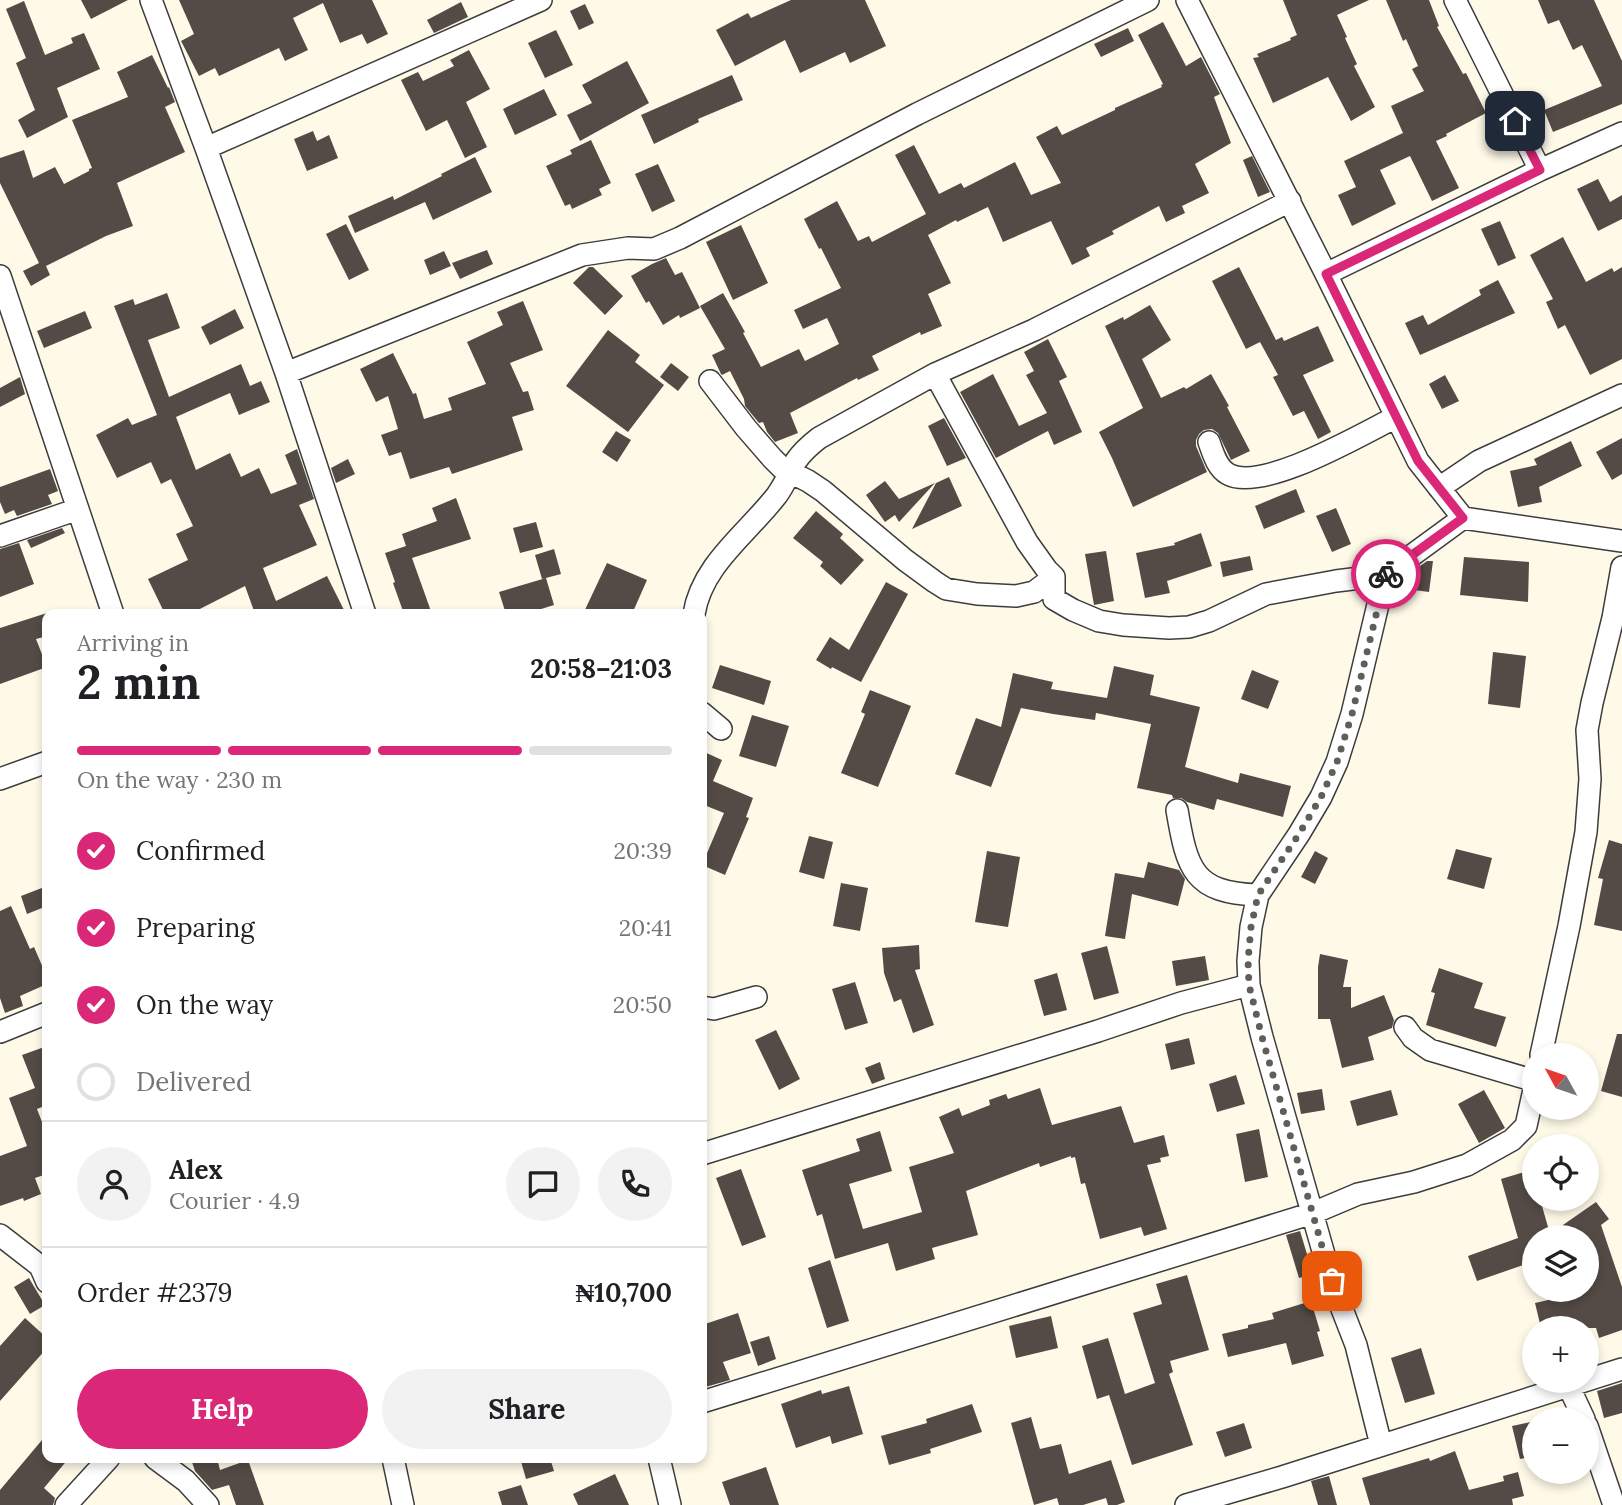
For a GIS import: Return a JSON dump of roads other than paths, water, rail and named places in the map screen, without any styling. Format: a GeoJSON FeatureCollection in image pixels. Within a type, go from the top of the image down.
{"type":"FeatureCollection","features":[{"type":"Feature","properties":{"kind":"street"},"geometry":{"type":"LineString","coordinates":[[151,0],[286,373],[363,609]]}},
{"type":"Feature","properties":{"kind":"street"},"geometry":{"type":"LineString","coordinates":[[206,148],[541,0]]}},
{"type":"Feature","properties":{"kind":"street"},"geometry":{"type":"LineString","coordinates":[[286,373],[582,255],[628,248],[654,249],[680,238],[917,114],[1148,0]]}},
{"type":"Feature","properties":{"kind":"street"},"geometry":{"type":"LineString","coordinates":[[1187,0],[1418,461],[1463,518],[1622,541]]}},
{"type":"Feature","properties":{"kind":"street"},"geometry":{"type":"LineString","coordinates":[[1455,0],[1540,170]]}},
{"type":"Feature","properties":{"kind":"street"},"geometry":{"type":"LineString","coordinates":[[1326,274],[1622,133]]}},
{"type":"Feature","properties":{"kind":"street"},"geometry":{"type":"LineString","coordinates":[[695,609],[700,590],[714,568],[774,499],[804,451],[818,438],[935,373],[1034,330],[1290,201]]}},
{"type":"Feature","properties":{"kind":"street"},"geometry":{"type":"LineString","coordinates":[[0,276],[111,609]]}},
{"type":"Feature","properties":{"kind":"street"},"geometry":{"type":"LineString","coordinates":[[935,373],[1027,542],[1054,577],[1054,599],[1099,621],[1123,625],[1189,627],[1209,621],[1266,594],[1385,575],[1463,518]]}},
{"type":"Feature","properties":{"kind":"street"},"geometry":{"type":"LineString","coordinates":[[710,381],[772,458],[790,473],[823,491],[905,560],[946,589],[1016,596],[1034,592],[1054,577]]}},
{"type":"Feature","properties":{"kind":"street"},"geometry":{"type":"LineString","coordinates":[[1439,488],[1479,461],[1622,396]]}},
{"type":"Feature","properties":{"kind":"street"},"geometry":{"type":"LineString","coordinates":[[1209,442],[1215,458],[1229,475],[1260,477],[1300,465],[1396,417]]}},
{"type":"Feature","properties":{"kind":"street"},"geometry":{"type":"LineString","coordinates":[[0,536],[78,509]]}},
{"type":"Feature","properties":{"kind":"street"},"geometry":{"type":"LineString","coordinates":[[1544,1043],[1586,832],[1590,779],[1587,730],[1622,567]]}},
{"type":"Feature","properties":{"kind":"street"},"geometry":{"type":"LineString","coordinates":[[1381,1445],[1356,1345],[1332,1281],[1262,1037],[1249,985],[1248,961],[1251,927],[1258,895],[1316,806],[1337,762],[1352,714],[1385,575]]}},
{"type":"Feature","properties":{"kind":"street"},"geometry":{"type":"LineString","coordinates":[[707,717],[721,729]]}},
{"type":"Feature","properties":{"kind":"street"},"geometry":{"type":"LineString","coordinates":[[0,779],[42,764]]}},
{"type":"Feature","properties":{"kind":"street"},"geometry":{"type":"LineString","coordinates":[[1177,810],[1187,856],[1201,879],[1222,891],[1258,895]]}},
{"type":"Feature","properties":{"kind":"street"},"geometry":{"type":"LineString","coordinates":[[707,1152],[1181,1003],[1249,985]]}},
{"type":"Feature","properties":{"kind":"street"},"geometry":{"type":"LineString","coordinates":[[707,1008],[714,1009],[756,997]]}},
{"type":"Feature","properties":{"kind":"street"},"geometry":{"type":"LineString","coordinates":[[0,1032],[42,1015]]}},
{"type":"Feature","properties":{"kind":"street"},"geometry":{"type":"LineString","coordinates":[[1405,1027],[1413,1038],[1430,1051],[1522,1079]]}},
{"type":"Feature","properties":{"kind":"street"},"geometry":{"type":"LineString","coordinates":[[707,1400],[1313,1213],[1358,1194],[1414,1182],[1467,1165],[1512,1140],[1526,1126],[1527,1120]]}},
{"type":"Feature","properties":{"kind":"street"},"geometry":{"type":"LineString","coordinates":[[0,1235],[42,1268]]}},
{"type":"Feature","properties":{"kind":"street"},"geometry":{"type":"LineString","coordinates":[[1599,1377],[1622,1369]]}},
{"type":"Feature","properties":{"kind":"street"},"geometry":{"type":"LineString","coordinates":[[1186,1505],[1548,1393]]}},
{"type":"Feature","properties":{"kind":"street"},"geometry":{"type":"LineString","coordinates":[[1599,1461],[1614,1505]]}},
{"type":"Feature","properties":{"kind":"street"},"geometry":{"type":"LineString","coordinates":[[66,1505],[104,1463]]}},
{"type":"Feature","properties":{"kind":"street"},"geometry":{"type":"LineString","coordinates":[[162,1463],[186,1481],[208,1505]]}},
{"type":"Feature","properties":{"kind":"street"},"geometry":{"type":"LineString","coordinates":[[393,1463],[396,1504]]}},
{"type":"Feature","properties":{"kind":"street"},"geometry":{"type":"LineString","coordinates":[[660,1463],[670,1505]]}}]}
